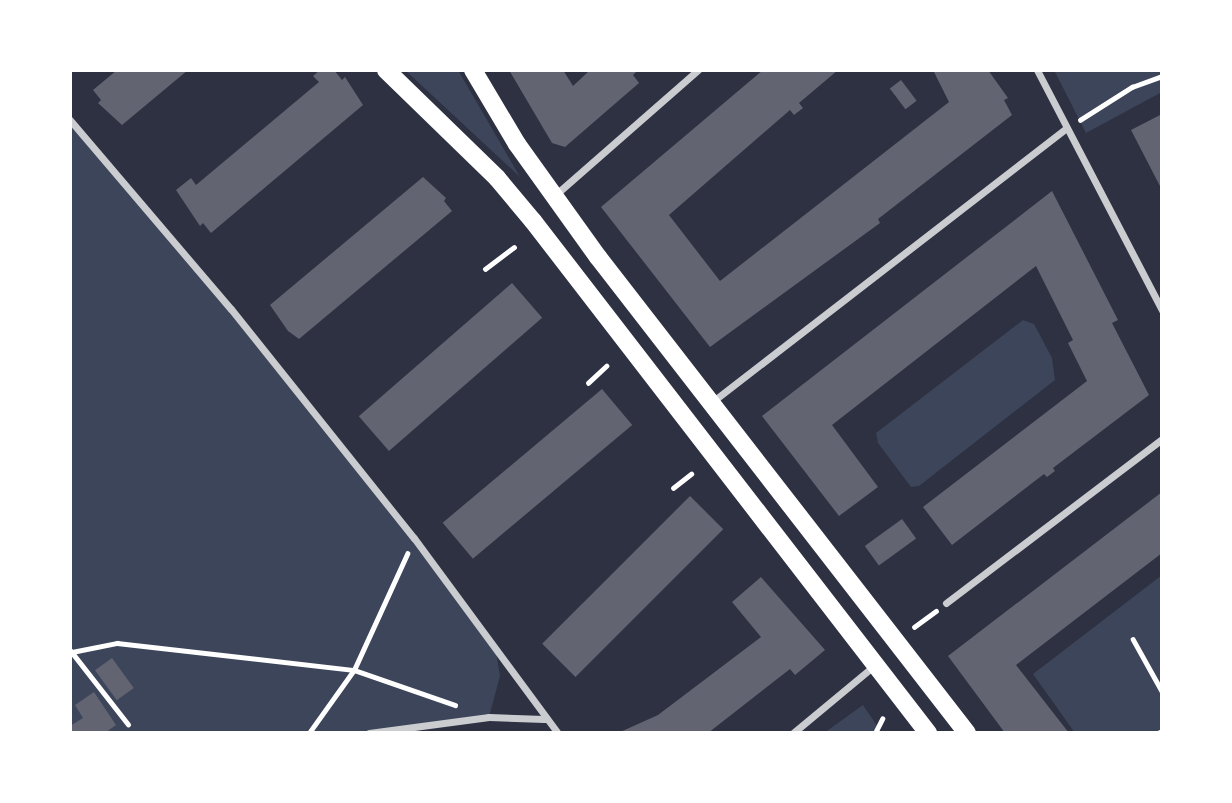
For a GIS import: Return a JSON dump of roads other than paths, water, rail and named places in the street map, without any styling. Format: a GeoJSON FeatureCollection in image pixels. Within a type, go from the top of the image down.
{"type":"FeatureCollection","features":[{"type":"Feature","properties":{"kind":"main road"},"geometry":{"type":"LineString","coordinates":[[386,70],[497,178],[526,213],[928,733]]}},
{"type":"Feature","properties":{"kind":"main road"},"geometry":{"type":"LineString","coordinates":[[473,70],[554,196],[967,733]]}},
{"type":"Feature","properties":{"kind":"street"},"geometry":{"type":"LineString","coordinates":[[554,196],[698,70]]}},
{"type":"Feature","properties":{"kind":"street"},"geometry":{"type":"LineString","coordinates":[[1037,70],[1162,310]]}},
{"type":"Feature","properties":{"kind":"street"},"geometry":{"type":"LineString","coordinates":[[70,120],[230,309],[414,538],[544,719],[558,733]]}},
{"type":"Feature","properties":{"kind":"street"},"geometry":{"type":"LineString","coordinates":[[712,403],[1067,128]]}},
{"type":"Feature","properties":{"kind":"street"},"geometry":{"type":"LineString","coordinates":[[946,603],[1162,439]]}},
{"type":"Feature","properties":{"kind":"street"},"geometry":{"type":"LineString","coordinates":[[793,733],[875,665]]}},
{"type":"Feature","properties":{"kind":"street"},"geometry":{"type":"LineString","coordinates":[[369,733],[489,717],[544,719]]}}]}
